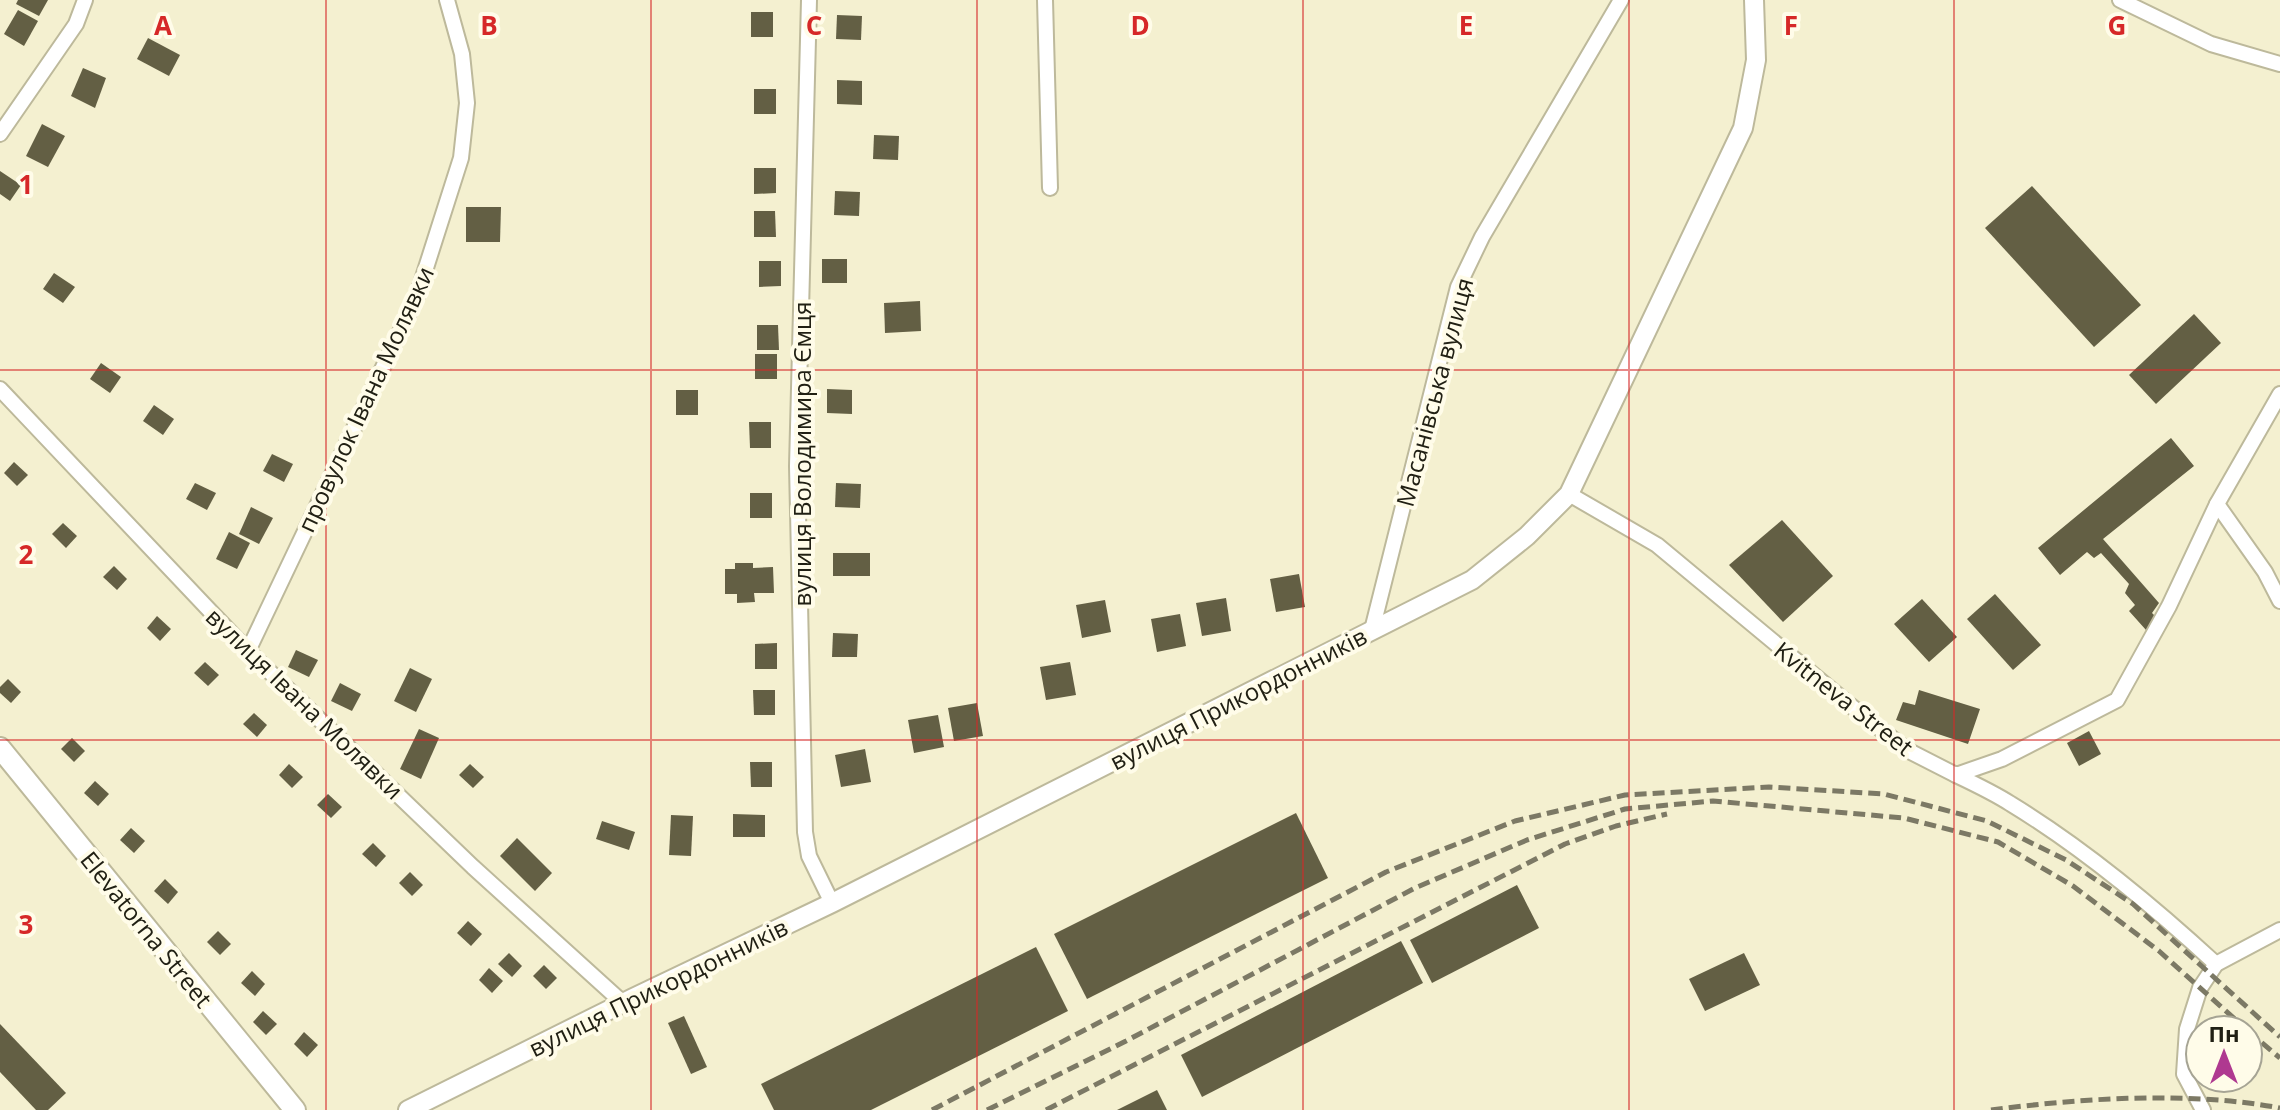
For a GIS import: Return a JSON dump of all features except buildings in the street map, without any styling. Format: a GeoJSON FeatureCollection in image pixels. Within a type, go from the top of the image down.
{"type":"FeatureCollection","features":[{"type":"Feature","properties":{"kind":"main road","name":"Elevatorna Street"},"geometry":{"type":"LineString","coordinates":[[0,748],[295,1110]]}},
{"type":"Feature","properties":{"kind":"street"},"geometry":{"type":"LineString","coordinates":[[0,134],[76,24],[85,0]]}},
{"type":"Feature","properties":{"kind":"street","name":"провулок Івана Молявки"},"geometry":{"type":"LineString","coordinates":[[248,651],[417,296],[461,158],[467,103],[462,54],[447,0]]}},
{"type":"Feature","properties":{"kind":"street","name":"вулиця Володимира Ємця"},"geometry":{"type":"LineString","coordinates":[[809,0],[797,466],[805,832],[809,856],[832,903]]}},
{"type":"Feature","properties":{"kind":"street"},"geometry":{"type":"LineString","coordinates":[[1045,0],[1050,188]]}},
{"type":"Feature","properties":{"kind":"street","name":"Масанівська вулиця"},"geometry":{"type":"LineString","coordinates":[[1372,630],[1458,287],[1482,237],[1621,0]]}},
{"type":"Feature","properties":{"kind":"street","name":"вулиця Прикордонників"},"geometry":{"type":"LineString","coordinates":[[408,1110],[832,903],[1472,580],[1527,536],[1569,494],[1743,128],[1756,60],[1754,0]]}},
{"type":"Feature","properties":{"kind":"street"},"geometry":{"type":"LineString","coordinates":[[2120,0],[2211,44],[2280,64]]}},
{"type":"Feature","properties":{"kind":"street","name":"вулиця Івана Молявки"},"geometry":{"type":"LineString","coordinates":[[0,389],[248,651],[473,867],[623,1003]]}},
{"type":"Feature","properties":{"kind":"street"},"geometry":{"type":"LineString","coordinates":[[1956,775],[2002,759],[2117,700],[2169,606],[2217,504],[2280,394]]}},
{"type":"Feature","properties":{"kind":"street","name":"Kvitneva Street"},"geometry":{"type":"LineString","coordinates":[[1569,494],[1657,545],[1907,750],[2011,804],[2095,862],[2165,917],[2216,964]]}},
{"type":"Feature","properties":{"kind":"street"},"geometry":{"type":"LineString","coordinates":[[2217,504],[2265,572],[2280,601]]}},
{"type":"Feature","properties":{"kind":"street"},"geometry":{"type":"LineString","coordinates":[[2203,1110],[2184,1074],[2187,1029],[2200,988],[2216,964],[2280,930]]}},
{"type":"Feature","properties":{"kind":"railway"},"geometry":{"type":"LineString","coordinates":[[932,1110],[1386,872],[1515,821],[1625,795],[1769,787],[1884,794],[1987,821],[2066,860],[2133,904],[2280,1037]]}},
{"type":"Feature","properties":{"kind":"railway"},"geometry":{"type":"LineString","coordinates":[[987,1110],[1126,1041],[1415,888],[1527,840],[1625,809],[1713,801],[1904,818],[1998,842],[2073,886],[2159,951],[2229,1014]]}},
{"type":"Feature","properties":{"kind":"railway"},"geometry":{"type":"LineString","coordinates":[[1046,1110],[1565,844],[1616,826],[1667,814]]}},
{"type":"Feature","properties":{"kind":"railway"},"geometry":{"type":"LineString","coordinates":[[2264,1044],[2280,1058]]}},
{"type":"Feature","properties":{"kind":"railway"},"geometry":{"type":"LineString","coordinates":[[1991,1110],[2136,1098],[2210,1099],[2280,1108]]}}]}
